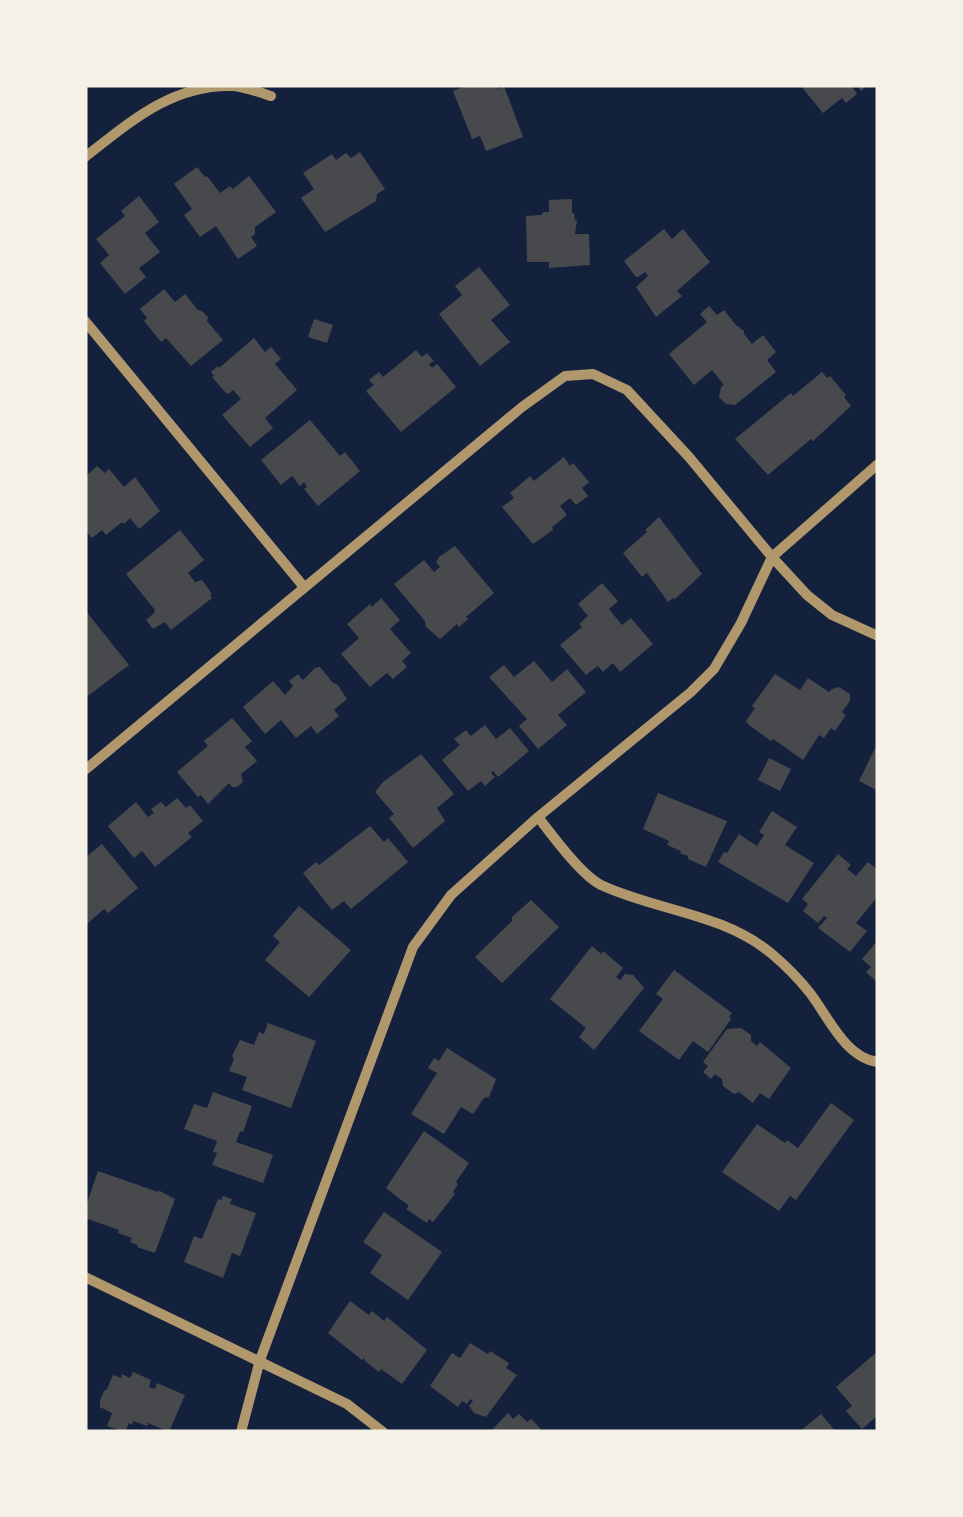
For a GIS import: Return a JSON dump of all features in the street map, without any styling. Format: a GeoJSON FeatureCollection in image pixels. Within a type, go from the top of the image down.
{"type":"FeatureCollection","features":[{"type":"Feature","properties":{"kind":"street"},"geometry":{"type":"LineString","coordinates":[[85,157],[146,110],[197,88],[236,86],[272,96]]}},
{"type":"Feature","properties":{"kind":"street"},"geometry":{"type":"LineString","coordinates":[[85,321],[304,587]]}},
{"type":"Feature","properties":{"kind":"street"},"geometry":{"type":"LineString","coordinates":[[85,770],[522,407],[565,376],[593,374],[627,390],[807,595],[832,615],[878,636]]}},
{"type":"Feature","properties":{"kind":"street"},"geometry":{"type":"LineString","coordinates":[[241,1432],[260,1360],[412,947],[451,896],[714,669],[772,557],[878,464]]}},
{"type":"Feature","properties":{"kind":"street"},"geometry":{"type":"LineString","coordinates":[[538,817],[597,883],[729,926],[770,953],[808,991],[840,1037],[867,1060],[878,1062]]}},
{"type":"Feature","properties":{"kind":"street"},"geometry":{"type":"LineString","coordinates":[[85,1277],[347,1404],[382,1432]]}},
{"type":"Feature","properties":{"kind":"building"},"geometry":{"type":"Polygon","coordinates":[[[468,85],[496,85],[498,89],[504,86],[523,137],[486,151],[480,136],[472,139],[453,91],[468,85]]]}},
{"type":"Feature","properties":{"kind":"building"},"geometry":{"type":"Polygon","coordinates":[[[800,85],[857,85],[853,88],[857,94],[846,103],[842,98],[823,113],[800,85]]]}},
{"type":"Feature","properties":{"kind":"building"},"geometry":{"type":"Polygon","coordinates":[[[360,152],[385,189],[377,194],[376,201],[325,232],[301,198],[314,189],[303,173],[332,154],[336,160],[346,153],[351,158],[360,152]]]}},
{"type":"Feature","properties":{"kind":"building"},"geometry":{"type":"Polygon","coordinates":[[[197,167],[220,193],[230,186],[233,189],[249,176],[276,212],[255,227],[251,237],[257,246],[238,259],[216,226],[200,237],[184,215],[192,209],[174,184],[197,167]]]}},
{"type":"Feature","properties":{"kind":"building"},"geometry":{"type":"Polygon","coordinates":[[[139,196],[159,222],[145,233],[160,252],[139,268],[146,277],[125,294],[100,263],[109,255],[96,239],[125,216],[121,211],[139,196]]]}},
{"type":"Feature","properties":{"kind":"building"},"geometry":{"type":"Polygon","coordinates":[[[572,199],[572,213],[577,220],[575,234],[589,234],[590,265],[549,268],[549,262],[527,262],[526,216],[549,212],[549,200],[572,199]]]}},
{"type":"Feature","properties":{"kind":"building"},"geometry":{"type":"Polygon","coordinates":[[[664,229],[672,239],[683,229],[710,262],[677,291],[682,296],[656,317],[636,287],[648,276],[645,272],[635,276],[624,261],[664,229]]]}},
{"type":"Feature","properties":{"kind":"building"},"geometry":{"type":"Polygon","coordinates":[[[479,267],[510,305],[491,320],[510,342],[480,366],[439,314],[462,295],[455,286],[479,267]]]}},
{"type":"Feature","properties":{"kind":"building"},"geometry":{"type":"Polygon","coordinates":[[[164,289],[175,302],[185,294],[208,317],[207,321],[223,340],[191,366],[166,338],[161,342],[144,321],[147,318],[140,309],[164,289]]]}},
{"type":"Feature","properties":{"kind":"building"},"geometry":{"type":"Polygon","coordinates":[[[709,306],[717,315],[724,310],[752,344],[763,335],[776,352],[767,360],[776,372],[735,405],[726,404],[719,397],[724,385],[712,370],[694,385],[669,354],[707,322],[700,314],[709,306]]]}},
{"type":"Feature","properties":{"kind":"building"},"geometry":{"type":"Polygon","coordinates":[[[314,319],[333,325],[327,343],[308,337],[314,319]]]}},
{"type":"Feature","properties":{"kind":"building"},"geometry":{"type":"Polygon","coordinates":[[[254,338],[265,352],[271,347],[281,359],[275,364],[297,390],[265,418],[273,428],[250,447],[222,415],[241,399],[233,390],[225,392],[211,372],[254,338]]]}},
{"type":"Feature","properties":{"kind":"building"},"geometry":{"type":"Polygon","coordinates":[[[416,350],[422,357],[427,353],[434,361],[429,364],[432,368],[437,364],[456,387],[401,432],[366,391],[374,385],[369,380],[379,372],[383,377],[416,350]]]}},
{"type":"Feature","properties":{"kind":"building"},"geometry":{"type":"Polygon","coordinates":[[[822,372],[827,378],[830,376],[851,406],[768,475],[735,439],[822,372]]]}},
{"type":"Feature","properties":{"kind":"building"},"geometry":{"type":"Polygon","coordinates":[[[310,420],[340,456],[345,452],[360,471],[318,506],[304,489],[304,482],[300,486],[292,476],[281,485],[261,460],[310,420]]]}},
{"type":"Feature","properties":{"kind":"building"},"geometry":{"type":"Polygon","coordinates":[[[564,457],[589,482],[582,488],[588,496],[576,505],[570,498],[560,506],[567,515],[533,544],[502,507],[514,498],[510,493],[530,476],[534,481],[564,457]]]}},
{"type":"Feature","properties":{"kind":"building"},"geometry":{"type":"Polygon","coordinates":[[[97,466],[105,473],[109,469],[124,487],[135,477],[160,511],[139,529],[130,518],[106,535],[102,530],[92,538],[85,530],[85,477],[97,466]]]}},
{"type":"Feature","properties":{"kind":"building"},"geometry":{"type":"Polygon","coordinates":[[[659,517],[702,574],[668,602],[647,573],[642,577],[623,553],[659,517]]]}},
{"type":"Feature","properties":{"kind":"building"},"geometry":{"type":"Polygon","coordinates":[[[180,530],[204,560],[188,573],[195,582],[202,580],[212,598],[171,630],[165,622],[153,629],[146,620],[155,610],[126,574],[180,530]]]}},
{"type":"Feature","properties":{"kind":"building"},"geometry":{"type":"Polygon","coordinates":[[[455,546],[494,593],[459,627],[457,624],[440,639],[426,627],[394,584],[424,560],[434,572],[440,567],[436,562],[439,557],[455,546]]]}},
{"type":"Feature","properties":{"kind":"building"},"geometry":{"type":"Polygon","coordinates":[[[602,583],[618,601],[609,609],[622,625],[631,618],[653,644],[620,672],[613,663],[603,672],[598,666],[586,675],[560,645],[582,627],[579,624],[588,616],[578,604],[602,583]]]}},
{"type":"Feature","properties":{"kind":"building"},"geometry":{"type":"Polygon","coordinates":[[[381,598],[400,620],[390,629],[411,653],[402,661],[407,667],[393,679],[387,673],[370,687],[341,654],[359,638],[347,624],[381,598]]]}},
{"type":"Feature","properties":{"kind":"building"},"geometry":{"type":"Polygon","coordinates":[[[85,610],[129,665],[85,698],[85,610]]]}},
{"type":"Feature","properties":{"kind":"building"},"geometry":{"type":"Polygon","coordinates":[[[534,661],[552,682],[567,669],[586,692],[558,715],[567,725],[538,749],[519,726],[527,719],[489,677],[504,665],[514,677],[534,661]]]}},
{"type":"Feature","properties":{"kind":"building"},"geometry":{"type":"Polygon","coordinates":[[[320,667],[347,699],[334,710],[339,716],[317,734],[311,726],[296,738],[281,720],[265,734],[243,707],[273,681],[285,695],[293,686],[289,681],[298,674],[303,680],[320,667]]]}},
{"type":"Feature","properties":{"kind":"building"},"geometry":{"type":"Polygon","coordinates":[[[775,674],[800,690],[808,678],[829,692],[839,687],[850,694],[842,712],[846,715],[835,731],[831,728],[824,738],[819,735],[803,760],[746,721],[775,674]]]}},
{"type":"Feature","properties":{"kind":"building"},"geometry":{"type":"Polygon","coordinates":[[[232,718],[252,741],[245,747],[257,761],[241,774],[243,782],[237,787],[229,783],[208,804],[177,772],[208,746],[204,741],[232,718]]]}},
{"type":"Feature","properties":{"kind":"building"},"geometry":{"type":"Polygon","coordinates":[[[485,725],[496,739],[510,728],[529,751],[498,777],[493,771],[495,777],[485,786],[481,781],[468,791],[442,760],[460,745],[454,739],[466,730],[471,736],[485,725]]]}},
{"type":"Feature","properties":{"kind":"building"},"geometry":{"type":"Polygon","coordinates":[[[878,742],[878,791],[859,781],[878,742]]]}},
{"type":"Feature","properties":{"kind":"building"},"geometry":{"type":"Polygon","coordinates":[[[421,754],[454,794],[437,808],[445,821],[413,848],[389,818],[394,814],[375,792],[421,754]]]}},
{"type":"Feature","properties":{"kind":"building"},"geometry":{"type":"Polygon","coordinates":[[[769,758],[791,769],[780,791],[758,780],[769,758]]]}},
{"type":"Feature","properties":{"kind":"building"},"geometry":{"type":"Polygon","coordinates":[[[658,793],[727,821],[706,867],[667,845],[669,841],[643,829],[658,793]]]}},
{"type":"Feature","properties":{"kind":"building"},"geometry":{"type":"Polygon","coordinates":[[[177,798],[186,808],[190,805],[203,821],[188,833],[192,837],[155,867],[142,851],[134,858],[108,826],[136,802],[148,817],[161,802],[166,807],[177,798]]]}},
{"type":"Feature","properties":{"kind":"building"},"geometry":{"type":"Polygon","coordinates":[[[772,811],[797,827],[785,845],[814,863],[788,903],[718,862],[739,834],[757,846],[764,835],[759,832],[772,811]]]}},
{"type":"Feature","properties":{"kind":"building"},"geometry":{"type":"Polygon","coordinates":[[[370,826],[384,842],[388,838],[408,862],[351,909],[344,901],[332,910],[303,873],[370,826]]]}},
{"type":"Feature","properties":{"kind":"building"},"geometry":{"type":"Polygon","coordinates":[[[102,844],[138,888],[108,913],[104,909],[87,924],[85,858],[102,844]]]}},
{"type":"Feature","properties":{"kind":"building"},"geometry":{"type":"Polygon","coordinates":[[[838,854],[851,865],[847,869],[856,876],[868,862],[878,870],[878,896],[856,923],[867,931],[850,952],[818,928],[827,918],[824,916],[818,923],[803,911],[808,904],[802,899],[838,854]]]}},
{"type":"Feature","properties":{"kind":"building"},"geometry":{"type":"Polygon","coordinates":[[[531,900],[559,927],[502,983],[475,957],[531,900]]]}},
{"type":"Feature","properties":{"kind":"building"},"geometry":{"type":"Polygon","coordinates":[[[299,906],[351,950],[309,997],[265,960],[280,942],[273,936],[299,906]]]}},
{"type":"Feature","properties":{"kind":"building"},"geometry":{"type":"Polygon","coordinates":[[[878,940],[878,983],[866,972],[871,967],[862,959],[878,940]]]}},
{"type":"Feature","properties":{"kind":"building"},"geometry":{"type":"Polygon","coordinates":[[[592,946],[623,968],[616,977],[620,980],[625,974],[633,975],[644,988],[594,1050],[579,1037],[586,1028],[550,999],[592,946]]]}},
{"type":"Feature","properties":{"kind":"building"},"geometry":{"type":"Polygon","coordinates":[[[674,970],[732,1013],[708,1052],[693,1041],[679,1060],[639,1031],[663,999],[656,994],[674,970]]]}},
{"type":"Feature","properties":{"kind":"building"},"geometry":{"type":"Polygon","coordinates":[[[268,1023],[316,1041],[291,1108],[242,1090],[247,1077],[229,1071],[240,1040],[254,1045],[268,1023]]]}},
{"type":"Feature","properties":{"kind":"building"},"geometry":{"type":"Polygon","coordinates":[[[741,1028],[757,1046],[760,1042],[791,1068],[769,1099],[760,1093],[753,1103],[723,1086],[722,1079],[715,1074],[711,1079],[703,1072],[708,1066],[703,1062],[727,1029],[741,1028]]]}},
{"type":"Feature","properties":{"kind":"building"},"geometry":{"type":"Polygon","coordinates":[[[447,1048],[496,1079],[489,1097],[473,1114],[461,1107],[444,1134],[411,1114],[437,1073],[428,1068],[434,1058],[439,1061],[447,1048]]]}},
{"type":"Feature","properties":{"kind":"building"},"geometry":{"type":"Polygon","coordinates":[[[213,1092],[252,1106],[236,1142],[273,1155],[263,1183],[212,1165],[217,1141],[184,1129],[194,1104],[207,1108],[213,1092]]]}},
{"type":"Feature","properties":{"kind":"building"},"geometry":{"type":"Polygon","coordinates":[[[831,1103],[854,1120],[796,1200],[790,1196],[779,1211],[722,1172],[757,1124],[798,1148],[831,1103]]]}},
{"type":"Feature","properties":{"kind":"building"},"geometry":{"type":"Polygon","coordinates":[[[424,1131],[469,1163],[456,1182],[455,1194],[433,1222],[429,1219],[427,1223],[386,1188],[424,1131]]]}},
{"type":"Feature","properties":{"kind":"building"},"geometry":{"type":"Polygon","coordinates":[[[98,1171],[175,1199],[155,1253],[137,1247],[130,1242],[132,1238],[118,1233],[119,1230],[85,1218],[98,1171]]]}},
{"type":"Feature","properties":{"kind":"building"},"geometry":{"type":"Polygon","coordinates":[[[218,1199],[232,1199],[230,1204],[256,1213],[240,1256],[232,1253],[223,1278],[184,1262],[194,1236],[202,1239],[218,1199]]]}},
{"type":"Feature","properties":{"kind":"building"},"geometry":{"type":"Polygon","coordinates":[[[384,1212],[442,1252],[408,1300],[370,1273],[382,1255],[363,1242],[384,1212]]]}},
{"type":"Feature","properties":{"kind":"building"},"geometry":{"type":"Polygon","coordinates":[[[350,1301],[369,1315],[372,1311],[384,1321],[387,1317],[427,1350],[402,1384],[381,1369],[379,1372],[328,1333],[350,1301]]]}},
{"type":"Feature","properties":{"kind":"building"},"geometry":{"type":"Polygon","coordinates":[[[470,1343],[509,1363],[506,1368],[517,1375],[486,1417],[474,1413],[470,1399],[458,1407],[430,1386],[452,1353],[460,1358],[470,1343]]]}},
{"type":"Feature","properties":{"kind":"building"},"geometry":{"type":"Polygon","coordinates":[[[878,1351],[878,1415],[862,1429],[846,1411],[852,1406],[836,1387],[878,1351]]]}},
{"type":"Feature","properties":{"kind":"building"},"geometry":{"type":"Polygon","coordinates":[[[133,1372],[151,1380],[149,1387],[155,1389],[157,1383],[185,1395],[169,1432],[133,1421],[125,1432],[107,1426],[112,1413],[100,1407],[104,1391],[113,1375],[130,1378],[133,1372]]]}},
{"type":"Feature","properties":{"kind":"building"},"geometry":{"type":"Polygon","coordinates":[[[508,1413],[513,1419],[519,1414],[527,1422],[531,1419],[541,1429],[490,1432],[508,1413]]]}},
{"type":"Feature","properties":{"kind":"building"},"geometry":{"type":"Polygon","coordinates":[[[821,1414],[836,1432],[799,1432],[821,1414]]]}}]}
